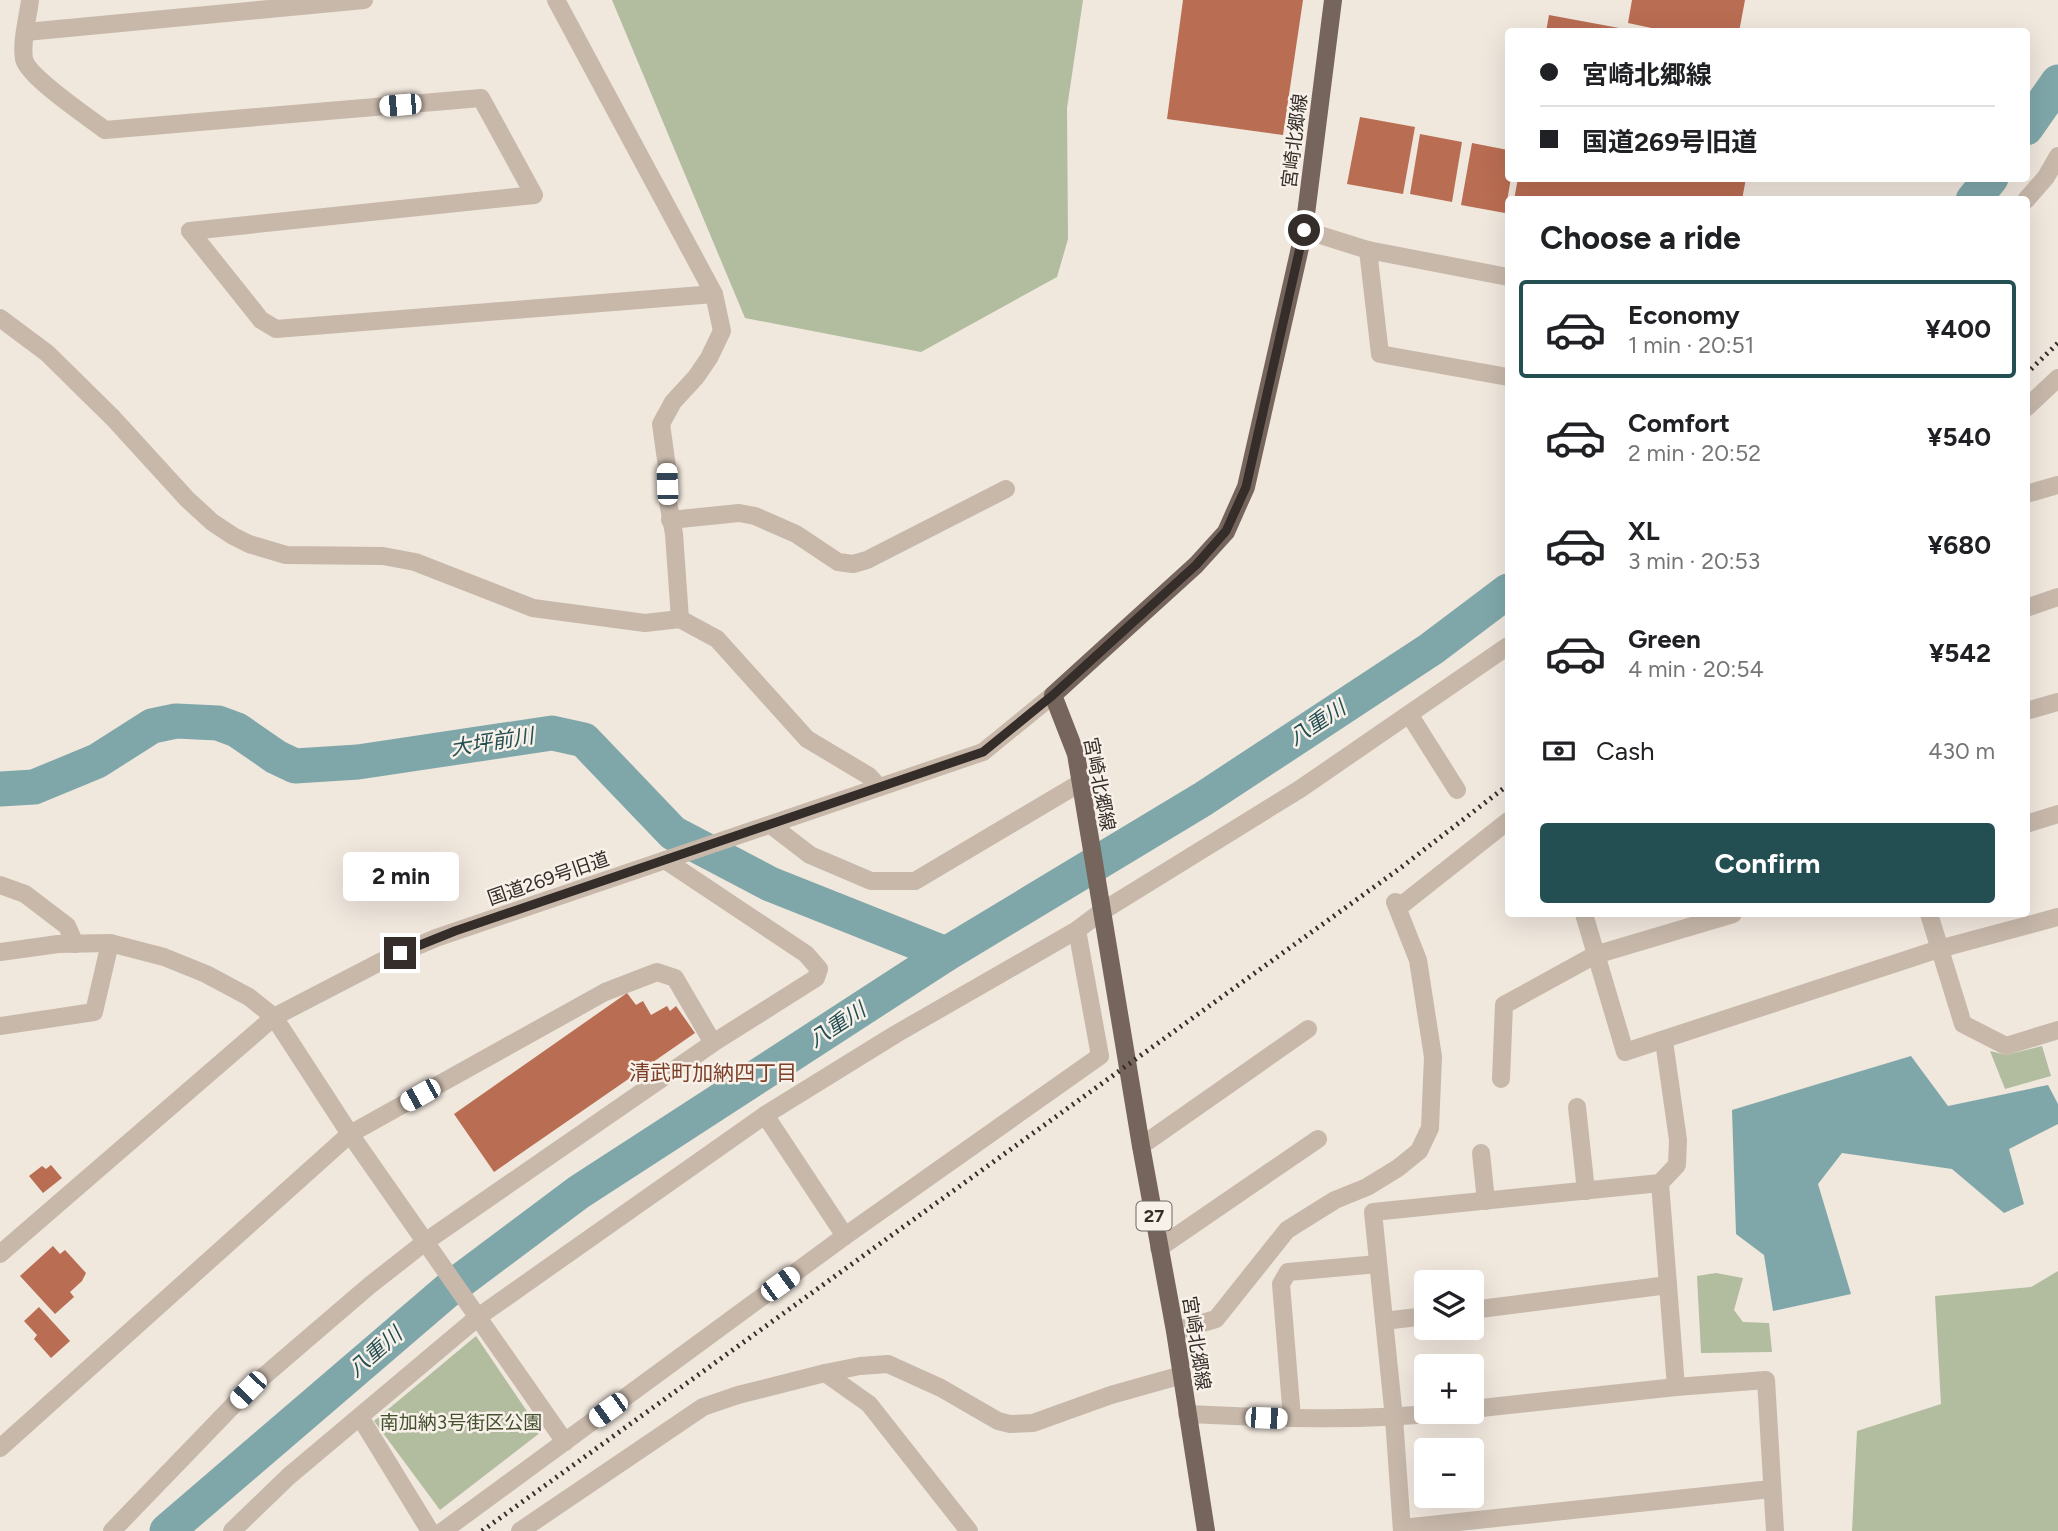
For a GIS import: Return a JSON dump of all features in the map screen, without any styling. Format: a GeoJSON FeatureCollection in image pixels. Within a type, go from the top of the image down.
{"type":"FeatureCollection","features":[{"type":"Feature","properties":{"kind":"main road","name":"宮崎北郷線"},"geometry":{"type":"LineString","coordinates":[[1201,1528],[1175,1331],[1141,1146],[1076,754],[1053,695],[1196,565],[1226,531],[1246,487],[1304,230],[1333,0]]}},
{"type":"Feature","properties":{"kind":"street"},"geometry":{"type":"LineString","coordinates":[[30,0],[23,52],[25,63],[30,70],[105,130],[481,98],[534,195],[190,231],[261,320],[276,330],[714,294]]}},
{"type":"Feature","properties":{"kind":"street"},"geometry":{"type":"LineString","coordinates":[[26,32],[364,0]]}},
{"type":"Feature","properties":{"kind":"street"},"geometry":{"type":"LineString","coordinates":[[556,0],[714,294],[722,331],[709,358],[669,408],[661,424],[670,520],[674,534],[680,619]]}},
{"type":"Feature","properties":{"kind":"street"},"geometry":{"type":"LineString","coordinates":[[2029,196],[2046,177],[2058,156]]}},
{"type":"Feature","properties":{"kind":"street"},"geometry":{"type":"LineString","coordinates":[[1304,230],[1368,250],[1505,276]]}},
{"type":"Feature","properties":{"kind":"street"},"geometry":{"type":"LineString","coordinates":[[1368,250],[1380,354],[1505,376]]}},
{"type":"Feature","properties":{"kind":"street"},"geometry":{"type":"LineString","coordinates":[[0,318],[47,353],[212,522],[248,544],[286,555],[383,556],[415,562],[533,608],[645,623],[680,619],[717,639],[807,739],[869,776],[879,787]]}},
{"type":"Feature","properties":{"kind":"street"},"geometry":{"type":"LineString","coordinates":[[2030,404],[2058,378]]}},
{"type":"Feature","properties":{"kind":"street"},"geometry":{"type":"LineString","coordinates":[[2030,493],[2058,485]]}},
{"type":"Feature","properties":{"kind":"street"},"geometry":{"type":"LineString","coordinates":[[670,520],[738,513],[755,516],[796,534],[838,562],[853,564],[867,560],[1006,489]]}},
{"type":"Feature","properties":{"kind":"street"},"geometry":{"type":"LineString","coordinates":[[2030,607],[2058,597]]}},
{"type":"Feature","properties":{"kind":"street"},"geometry":{"type":"LineString","coordinates":[[232,1531],[289,1476],[476,1314],[765,1115],[896,1034],[1077,930],[1100,907],[1300,789],[1505,648]]}},
{"type":"Feature","properties":{"kind":"street","name":"国道269号旧道"},"geometry":{"type":"LineString","coordinates":[[0,1254],[274,1017],[382,961],[436,938],[983,752],[1053,695]]}},
{"type":"Feature","properties":{"kind":"street"},"geometry":{"type":"LineString","coordinates":[[2030,710],[2058,702]]}},
{"type":"Feature","properties":{"kind":"street"},"geometry":{"type":"LineString","coordinates":[[1409,714],[1458,790]]}},
{"type":"Feature","properties":{"kind":"street"},"geometry":{"type":"LineString","coordinates":[[771,824],[810,855],[871,881],[915,881],[1082,791]]}},
{"type":"Feature","properties":{"kind":"street"},"geometry":{"type":"LineString","coordinates":[[2030,823],[2058,814]]}},
{"type":"Feature","properties":{"kind":"street"},"geometry":{"type":"LineString","coordinates":[[1175,1331],[1216,1319],[1287,1230],[1335,1200],[1367,1187],[1419,1151],[1430,1128],[1433,1057],[1418,961],[1395,902],[1403,904],[1505,823]]}},
{"type":"Feature","properties":{"kind":"street"},"geometry":{"type":"LineString","coordinates":[[112,1531],[248,1390],[359,1294],[713,1043],[816,978],[819,969],[806,954],[673,857]]}},
{"type":"Feature","properties":{"kind":"street"},"geometry":{"type":"LineString","coordinates":[[0,884],[25,894],[68,926],[75,944]]}},
{"type":"Feature","properties":{"kind":"street"},"geometry":{"type":"LineString","coordinates":[[1585,917],[1625,1052],[1939,949],[2058,917]]}},
{"type":"Feature","properties":{"kind":"street"},"geometry":{"type":"LineString","coordinates":[[1501,1079],[1504,1004],[1595,955],[1723,917]]}},
{"type":"Feature","properties":{"kind":"street"},"geometry":{"type":"LineString","coordinates":[[1930,917],[1963,1024],[2006,1046],[2058,1030]]}},
{"type":"Feature","properties":{"kind":"street"},"geometry":{"type":"LineString","coordinates":[[443,1531],[845,1236],[1100,1056],[1077,930]]}},
{"type":"Feature","properties":{"kind":"street"},"geometry":{"type":"LineString","coordinates":[[0,1026],[94,1012],[110,943]]}},
{"type":"Feature","properties":{"kind":"street"},"geometry":{"type":"LineString","coordinates":[[0,952],[58,944],[110,943],[164,957],[206,974],[249,997],[274,1017],[350,1134],[565,1442]]}},
{"type":"Feature","properties":{"kind":"street"},"geometry":{"type":"LineString","coordinates":[[0,1448],[350,1134],[605,992],[657,972],[675,978],[713,1043]]}},
{"type":"Feature","properties":{"kind":"street"},"geometry":{"type":"LineString","coordinates":[[1141,1146],[1308,1029]]}},
{"type":"Feature","properties":{"kind":"street"},"geometry":{"type":"LineString","coordinates":[[1664,1041],[1678,1140],[1677,1165],[1660,1183],[1373,1212],[1394,1418],[1402,1530],[1771,1489]]}},
{"type":"Feature","properties":{"kind":"street"},"geometry":{"type":"LineString","coordinates":[[1577,1107],[1586,1191]]}},
{"type":"Feature","properties":{"kind":"street"},"geometry":{"type":"LineString","coordinates":[[765,1115],[845,1236]]}},
{"type":"Feature","properties":{"kind":"street"},"geometry":{"type":"LineString","coordinates":[[1159,1248],[1318,1139]]}},
{"type":"Feature","properties":{"kind":"street"},"geometry":{"type":"LineString","coordinates":[[1481,1153],[1486,1201]]}},
{"type":"Feature","properties":{"kind":"street"},"geometry":{"type":"LineString","coordinates":[[1660,1183],[1676,1387]]}},
{"type":"Feature","properties":{"kind":"street"},"geometry":{"type":"LineString","coordinates":[[1292,1418],[1281,1284],[1289,1272],[1378,1264]]}},
{"type":"Feature","properties":{"kind":"street"},"geometry":{"type":"LineString","coordinates":[[1484,1308],[1668,1285]]}},
{"type":"Feature","properties":{"kind":"street"},"geometry":{"type":"LineString","coordinates":[[1384,1321],[1414,1317]]}},
{"type":"Feature","properties":{"kind":"street"},"geometry":{"type":"LineString","coordinates":[[520,1531],[704,1407],[738,1395],[825,1373],[888,1364],[941,1388],[998,1421],[1010,1424],[1033,1423],[1111,1395],[1182,1375]]}},
{"type":"Feature","properties":{"kind":"street"},"geometry":{"type":"LineString","coordinates":[[825,1373],[869,1404],[969,1531]]}},
{"type":"Feature","properties":{"kind":"street"},"geometry":{"type":"LineString","coordinates":[[1484,1408],[1766,1380],[1775,1531]]}},
{"type":"Feature","properties":{"kind":"street"},"geometry":{"type":"LineString","coordinates":[[1187,1415],[1292,1418],[1414,1416]]}},
{"type":"Feature","properties":{"kind":"street"},"geometry":{"type":"LineString","coordinates":[[360,1417],[430,1531]]}},
{"type":"Feature","properties":{"kind":"green space"},"geometry":{"type":"Polygon","coordinates":[[[612,0],[1083,0],[1067,108],[1068,239],[1057,277],[921,352],[745,318],[612,0]]]}},
{"type":"Feature","properties":{"kind":"green space"},"geometry":{"type":"Polygon","coordinates":[[[2042,1046],[2051,1076],[2005,1089],[1990,1051],[2006,1055],[2042,1046]]]}},
{"type":"Feature","properties":{"kind":"green space"},"geometry":{"type":"Polygon","coordinates":[[[2058,1271],[2058,1531],[1852,1531],[1857,1431],[1941,1404],[1935,1296],[2031,1287],[2058,1271]]]}},
{"type":"Feature","properties":{"kind":"green space"},"geometry":{"type":"Polygon","coordinates":[[[1716,1273],[1743,1278],[1734,1310],[1743,1322],[1769,1323],[1772,1352],[1701,1353],[1697,1276],[1716,1273]]]}},
{"type":"Feature","properties":{"kind":"green space","name":"南加納3号街区公園"},"geometry":{"type":"Polygon","coordinates":[[[476,1336],[541,1432],[440,1510],[374,1421],[476,1336]]]}},
{"type":"Feature","properties":{"kind":"water"},"geometry":{"type":"Polygon","coordinates":[[[1911,1056],[1948,1106],[2048,1085],[2058,1104],[2058,1124],[2009,1149],[2024,1204],[2004,1213],[1952,1169],[1842,1153],[1818,1184],[1851,1294],[1773,1311],[1764,1255],[1736,1234],[1732,1110],[1911,1056]]]}},
{"type":"Feature","properties":{"kind":"building"},"geometry":{"type":"Polygon","coordinates":[[[1183,0],[1303,0],[1283,135],[1167,119],[1183,0]]]}},
{"type":"Feature","properties":{"kind":"building"},"geometry":{"type":"Polygon","coordinates":[[[1632,0],[1745,0],[1740,28],[1651,28],[1628,23],[1632,0]]]}},
{"type":"Feature","properties":{"kind":"building"},"geometry":{"type":"Polygon","coordinates":[[[1549,15],[1619,28],[1547,28],[1549,15]]]}},
{"type":"Feature","properties":{"kind":"building"},"geometry":{"type":"Polygon","coordinates":[[[1360,117],[1415,127],[1403,194],[1347,184],[1360,117]]]}},
{"type":"Feature","properties":{"kind":"building"},"geometry":{"type":"Polygon","coordinates":[[[1420,134],[1462,142],[1452,202],[1410,194],[1420,134]]]}},
{"type":"Feature","properties":{"kind":"building"},"geometry":{"type":"Polygon","coordinates":[[[1472,143],[1505,149],[1505,182],[1510,182],[1508,196],[1505,196],[1505,213],[1461,205],[1472,143]]]}},
{"type":"Feature","properties":{"kind":"building"},"geometry":{"type":"Polygon","coordinates":[[[1517,182],[1745,182],[1743,196],[1515,196],[1517,182]]]}},
{"type":"Feature","properties":{"kind":"building"},"geometry":{"type":"Polygon","coordinates":[[[627,993],[636,1005],[643,1001],[651,1015],[667,1006],[670,1011],[676,1006],[695,1033],[494,1172],[454,1114],[627,993]]]}},
{"type":"Feature","properties":{"kind":"building"},"geometry":{"type":"Polygon","coordinates":[[[51,1165],[62,1178],[43,1193],[29,1176],[42,1166],[46,1169],[51,1165]]]}},
{"type":"Feature","properties":{"kind":"building"},"geometry":{"type":"Polygon","coordinates":[[[53,1246],[60,1254],[65,1250],[86,1273],[70,1292],[74,1297],[55,1314],[20,1276],[53,1246]]]}},
{"type":"Feature","properties":{"kind":"building"},"geometry":{"type":"Polygon","coordinates":[[[39,1307],[70,1341],[51,1358],[34,1339],[37,1335],[24,1321],[39,1307]]]}},
{"type":"Feature","properties":{"kind":"waterway","name":"八重川"},"geometry":{"type":"LineString","coordinates":[[2030,122],[2058,82]]}},
{"type":"Feature","properties":{"kind":"waterway","name":"八重川"},"geometry":{"type":"LineString","coordinates":[[1976,196],[1988,182]]}},
{"type":"Feature","properties":{"kind":"waterway","name":"八重川"},"geometry":{"type":"LineString","coordinates":[[167,1531],[448,1290],[579,1192],[946,954],[1203,799],[1431,649],[1505,593]]}},
{"type":"Feature","properties":{"kind":"waterway","name":"大坪前川"},"geometry":{"type":"LineString","coordinates":[[0,789],[34,787],[97,761],[152,726],[176,721],[218,723],[237,730],[276,757],[295,766],[358,762],[552,733],[584,740],[673,833],[770,884],[946,954]]}},
{"type":"Feature","properties":{"kind":"railway"},"geometry":{"type":"LineString","coordinates":[[2030,370],[2058,343]]}},
{"type":"Feature","properties":{"kind":"railway"},"geometry":{"type":"LineString","coordinates":[[482,1531],[1399,869],[1505,787]]}},
{"type":"Feature","properties":{"kind":"district","name":"清武町加納四丁目"},"geometry":{"type":"Point","coordinates":[713,1073]}},
{"type":"Feature","properties":{"kind":"route"},"geometry":{"type":"LineString","coordinates":[[400,953],[455,931],[983,752],[1053,695],[1196,565],[1226,531],[1246,487],[1304,230]]}}]}
